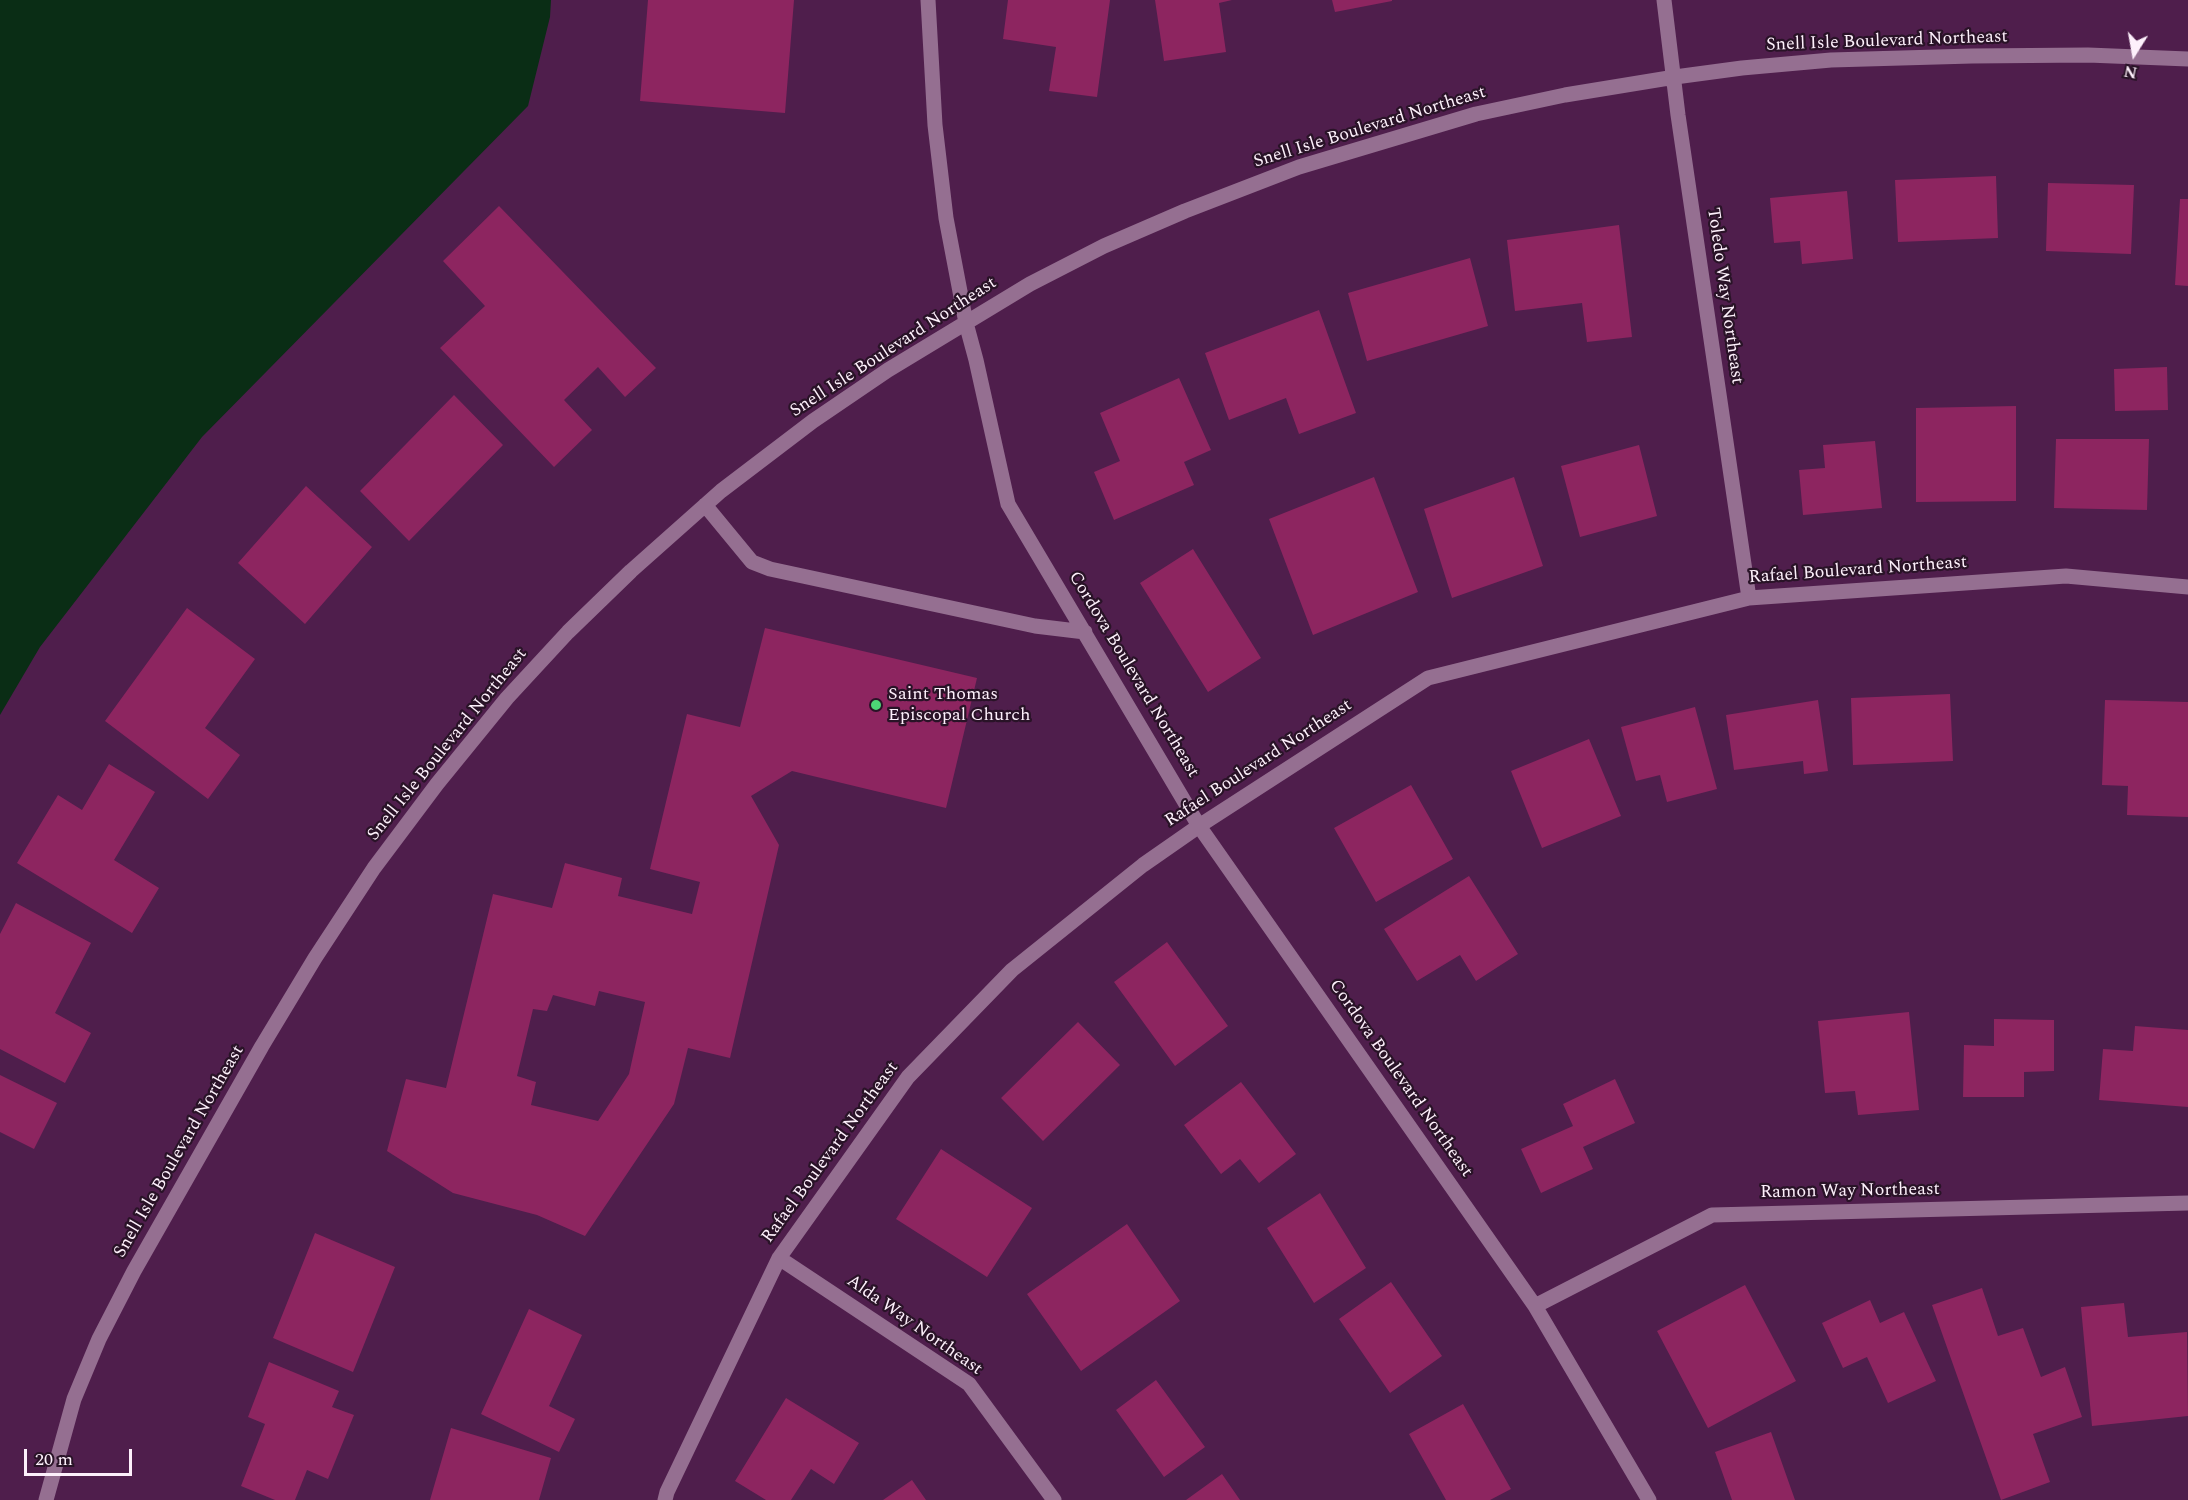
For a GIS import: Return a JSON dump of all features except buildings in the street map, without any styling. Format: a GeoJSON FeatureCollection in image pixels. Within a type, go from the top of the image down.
{"type":"FeatureCollection","features":[{"type":"Feature","properties":{"kind":"street","name":"Cordova Boulevard Northeast"},"geometry":{"type":"LineString","coordinates":[[928,0],[935,125],[946,218],[966,322],[1008,504],[1199,826],[1535,1306],[1649,1500]]}},
{"type":"Feature","properties":{"kind":"street","name":"Toledo Way Northeast"},"geometry":{"type":"LineString","coordinates":[[1664,0],[1680,127],[1749,598]]}},
{"type":"Feature","properties":{"kind":"street","name":"Snell Isle Boulevard Northeast"},"geometry":{"type":"LineString","coordinates":[[46,1500],[74,1399],[99,1339],[134,1272],[262,1046],[315,958],[374,868],[437,784],[507,698],[568,632],[631,571],[705,506],[813,421],[888,370],[1030,284],[1104,246],[1185,211],[1299,167],[1476,114],[1565,95],[1675,77],[1831,60],[2077,55],[2188,59]]}},
{"type":"Feature","properties":{"kind":"street"},"geometry":{"type":"LineString","coordinates":[[705,506],[752,561],[770,569],[1035,626],[1085,632]]}},
{"type":"Feature","properties":{"kind":"street","name":"Rafael Boulevard Northeast"},"geometry":{"type":"LineString","coordinates":[[665,1500],[779,1258],[908,1077],[1012,970],[1143,865],[1199,826],[1428,678],[1749,598],[2066,576],[2188,587]]}},
{"type":"Feature","properties":{"kind":"street","name":"Ramon Way Northeast"},"geometry":{"type":"LineString","coordinates":[[1535,1306],[1712,1215],[2188,1203]]}},
{"type":"Feature","properties":{"kind":"street","name":"Alda Way Northeast"},"geometry":{"type":"LineString","coordinates":[[779,1258],[969,1384],[1054,1500]]}},
{"type":"Feature","properties":{"kind":"shaded area"},"geometry":{"type":"Polygon","coordinates":[[[0,0],[551,0],[550,17],[528,106],[202,437],[40,647],[0,715],[0,0]]]}},
{"type":"Feature","properties":{"kind":"place","name":"Saint Thomas Episcopal Church"},"geometry":{"type":"Point","coordinates":[876,705]}}]}
